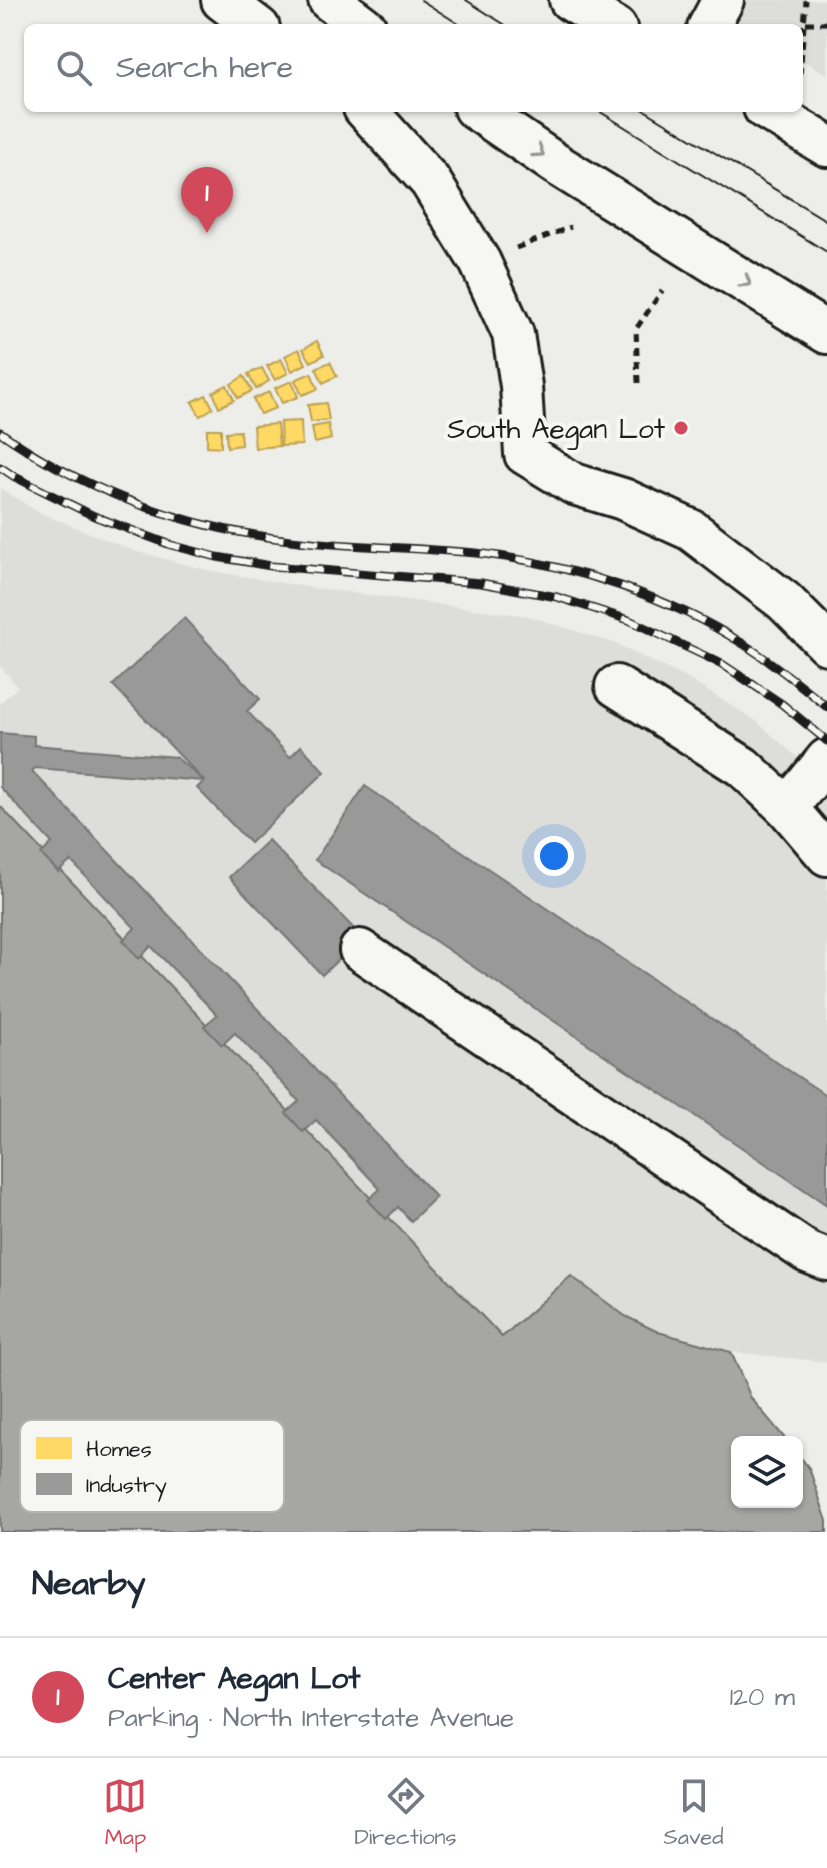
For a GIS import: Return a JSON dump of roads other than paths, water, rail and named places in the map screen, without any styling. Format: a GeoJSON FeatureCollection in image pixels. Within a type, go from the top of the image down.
{"type":"FeatureCollection","features":[{"type":"Feature","properties":{"kind":"street"},"geometry":{"type":"LineString","coordinates":[[222,0],[254,24]]}},
{"type":"Feature","properties":{"kind":"street"},"geometry":{"type":"LineString","coordinates":[[329,0],[361,24]]}},
{"type":"Feature","properties":{"kind":"street"},"geometry":{"type":"LineString","coordinates":[[570,0],[609,24]]}},
{"type":"Feature","properties":{"kind":"street"},"geometry":{"type":"LineString","coordinates":[[710,24],[723,0]]}},
{"type":"Feature","properties":{"kind":"street"},"geometry":{"type":"LineString","coordinates":[[368,112],[430,181],[480,262],[513,334],[521,386],[525,454],[574,484],[623,499],[691,530],[784,601],[827,644]]}},
{"type":"Feature","properties":{"kind":"street"},"geometry":{"type":"LineString","coordinates":[[480,112],[556,164],[827,333]]}},
{"type":"Feature","properties":{"kind":"street"},"geometry":{"type":"LineString","coordinates":[[771,112],[827,146]]}},
{"type":"Feature","properties":{"kind":"street"},"geometry":{"type":"LineString","coordinates":[[616,686],[743,767],[787,808],[827,855]]}},
{"type":"Feature","properties":{"kind":"street"},"geometry":{"type":"LineString","coordinates":[[787,808],[827,759]]}},
{"type":"Feature","properties":{"kind":"street"},"geometry":{"type":"LineString","coordinates":[[360,950],[807,1252],[827,1260]]}},
{"type":"Feature","properties":{"kind":"tram line"},"geometry":{"type":"LineString","coordinates":[[421,0],[459,24]]}},
{"type":"Feature","properties":{"kind":"tram line"},"geometry":{"type":"LineString","coordinates":[[466,0],[504,24]]}},
{"type":"Feature","properties":{"kind":"tram line"},"geometry":{"type":"LineString","coordinates":[[600,112],[827,252]]}},
{"type":"Feature","properties":{"kind":"tram line"},"geometry":{"type":"LineString","coordinates":[[648,112],[827,221]]}},
{"type":"Feature","properties":{"kind":"railway"},"geometry":{"type":"LineString","coordinates":[[0,432],[90,484],[187,520],[255,535],[312,542],[455,551],[518,559],[620,586],[716,628],[745,645],[827,707]]}},
{"type":"Feature","properties":{"kind":"railway"},"geometry":{"type":"LineString","coordinates":[[0,467],[94,516],[171,545],[217,557],[271,566],[481,583],[557,597],[629,620],[722,664],[782,704],[827,741]]}},
{"type":"Feature","properties":{"kind":"place","name":"Center Aegan Lot"},"geometry":{"type":"Point","coordinates":[207,233]}},
{"type":"Feature","properties":{"kind":"place","name":"South Aegan Lot"},"geometry":{"type":"Point","coordinates":[681,428]}}]}
